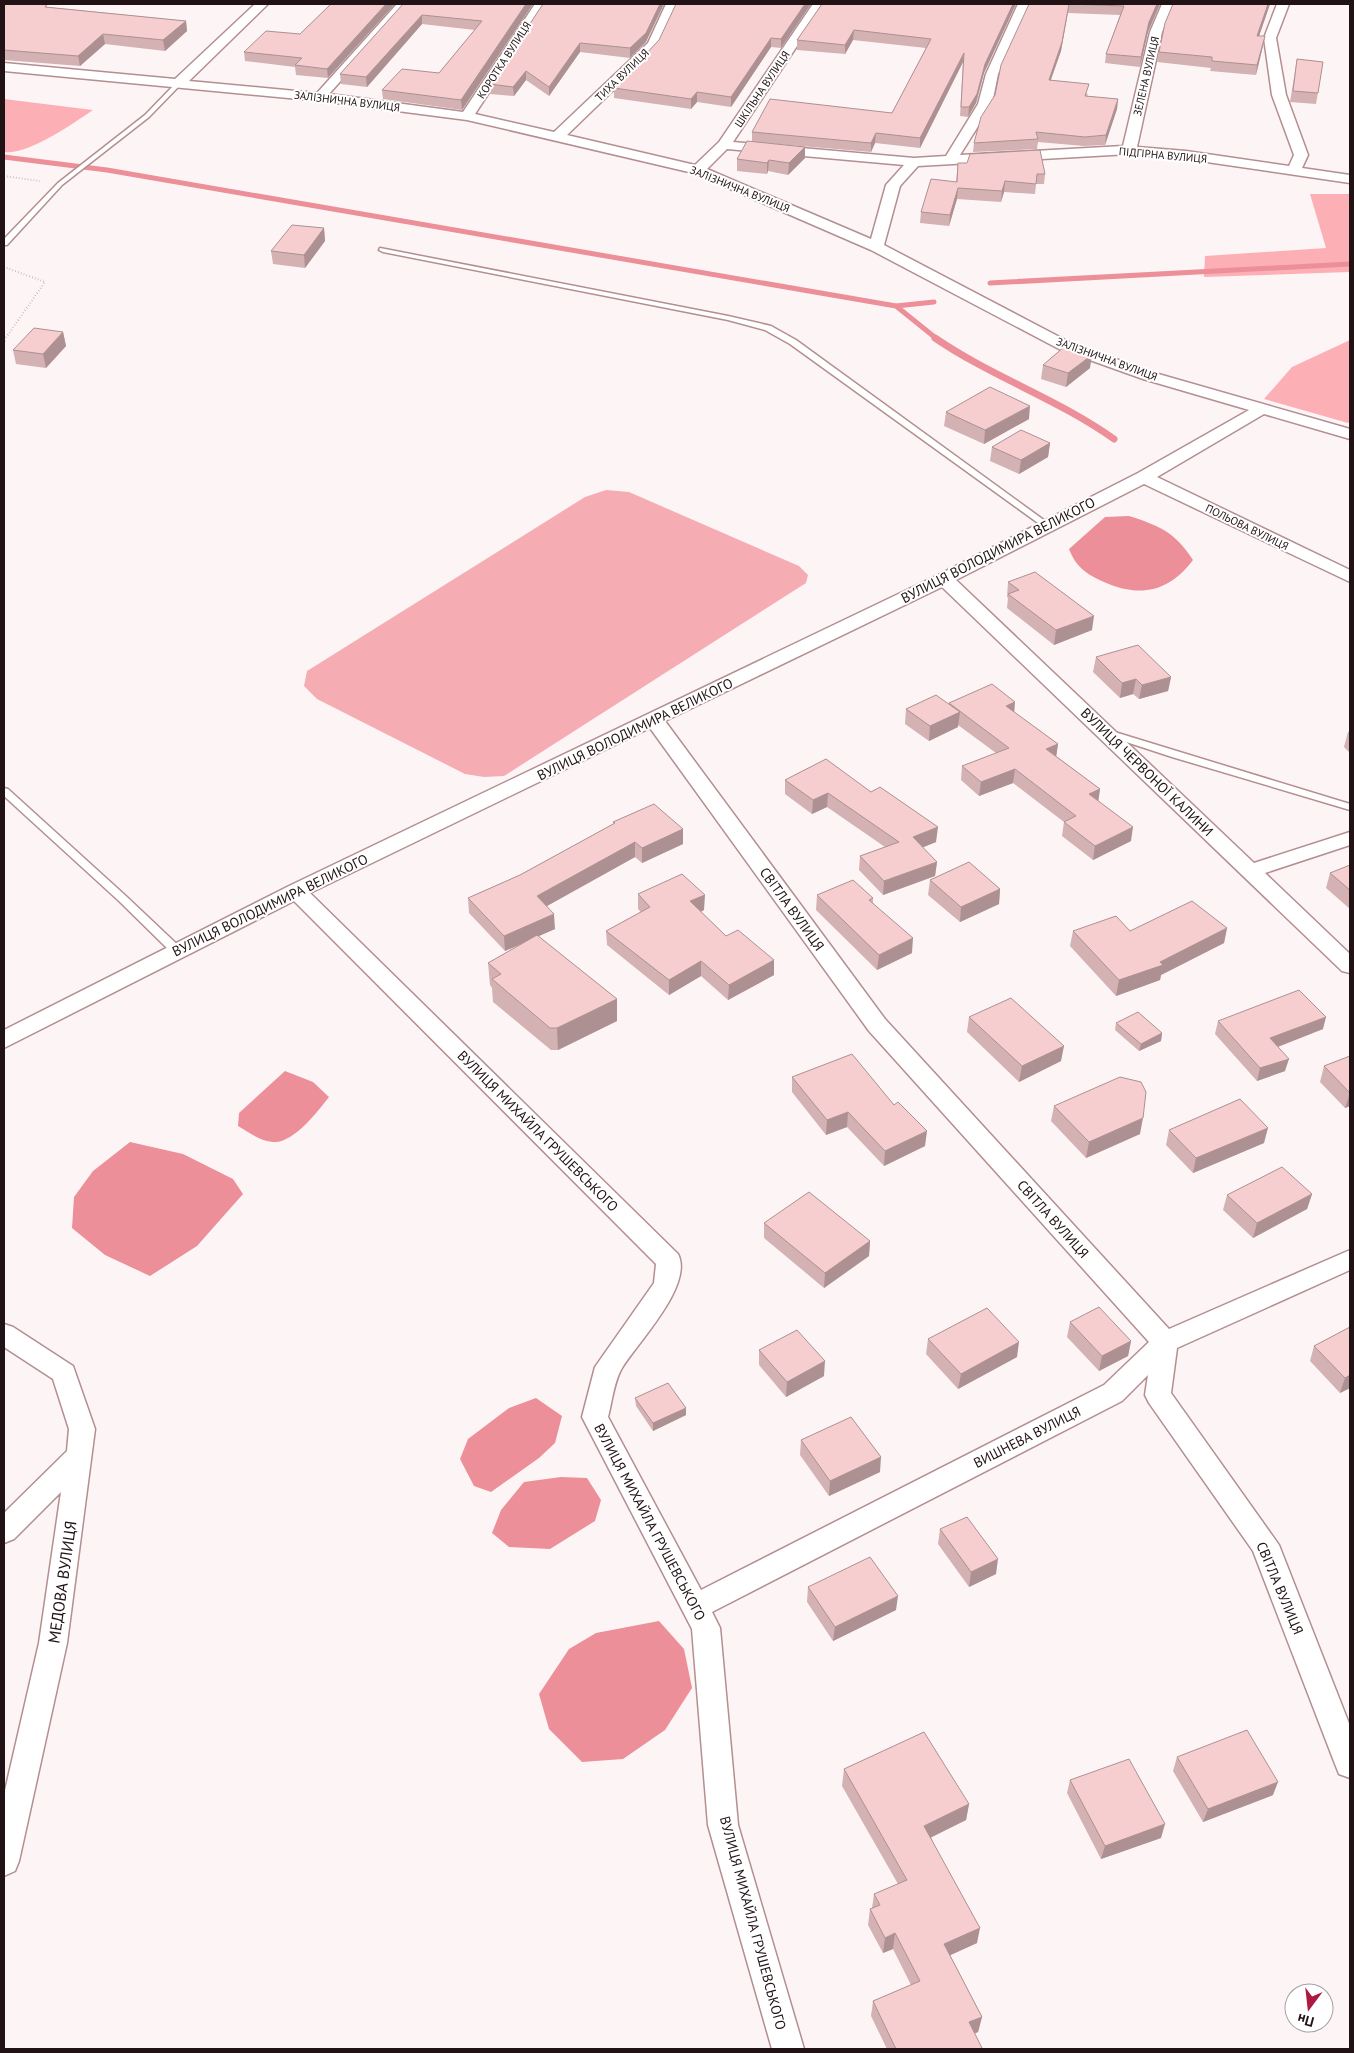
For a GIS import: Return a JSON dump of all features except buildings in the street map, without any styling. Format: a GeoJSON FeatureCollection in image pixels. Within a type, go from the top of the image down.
{"type":"FeatureCollection","features":[{"type":"Feature","properties":{"kind":"street"},"geometry":{"type":"LineString","coordinates":[[179,83],[262,4]]}},
{"type":"Feature","properties":{"kind":"street"},"geometry":{"type":"LineString","coordinates":[[320,97],[402,4]]}},
{"type":"Feature","properties":{"kind":"street","name":"КОРОТКА ВУЛИЦЯ"},"geometry":{"type":"LineString","coordinates":[[467,116],[541,4]]}},
{"type":"Feature","properties":{"kind":"street","name":"ТИХА ВУЛИЦЯ"},"geometry":{"type":"LineString","coordinates":[[558,136],[653,45],[672,4]]}},
{"type":"Feature","properties":{"kind":"street","name":"ШКІЛЬНА ВУЛИЦЯ"},"geometry":{"type":"LineString","coordinates":[[698,170],[724,145],[819,4]]}},
{"type":"Feature","properties":{"kind":"street"},"geometry":{"type":"LineString","coordinates":[[950,161],[985,104],[992,74],[1024,4]]}},
{"type":"Feature","properties":{"kind":"street","name":"ЗЕЛЕНА ВУЛИЦЯ"},"geometry":{"type":"LineString","coordinates":[[1129,150],[1156,32],[1168,4]]}},
{"type":"Feature","properties":{"kind":"street"},"geometry":{"type":"LineString","coordinates":[[1283,4],[1270,38],[1280,95],[1301,155],[1294,171]]}},
{"type":"Feature","properties":{"kind":"street","name":"ЗАЛІЗНИЧНА ВУЛИЦЯ"},"geometry":{"type":"LineString","coordinates":[[4,67],[320,97],[467,116],[698,170],[876,247],[1065,346],[1149,376],[1350,434]]}},
{"type":"Feature","properties":{"kind":"street","name":"ПІДГІРНА ВУЛИЦЯ"},"geometry":{"type":"LineString","coordinates":[[724,145],[914,162],[1129,150],[1350,179]]}},
{"type":"Feature","properties":{"kind":"street"},"geometry":{"type":"LineString","coordinates":[[876,247],[893,185],[914,162]]}},
{"type":"Feature","properties":{"kind":"street","name":"ВУЛИЦЯ ВОЛОДИМИРА ВЕЛИКОГО"},"geometry":{"type":"LineString","coordinates":[[4,1040],[296,891],[654,720],[1048,526],[1144,477],[1262,409]]}},
{"type":"Feature","properties":{"kind":"street","name":"ПОЛЬОВА ВУЛИЦЯ"},"geometry":{"type":"LineString","coordinates":[[1144,477],[1350,577]]}},
{"type":"Feature","properties":{"kind":"street","name":"ВУЛИЦЯ ЧЕРВОНОЇ КАЛИНИ"},"geometry":{"type":"LineString","coordinates":[[944,578],[1350,966]]}},
{"type":"Feature","properties":{"kind":"street","name":"СВІТЛА ВУЛИЦЯ"},"geometry":{"type":"LineString","coordinates":[[654,720],[877,1025],[1165,1342],[1158,1395],[1265,1545],[1350,1764]]}},
{"type":"Feature","properties":{"kind":"street"},"geometry":{"type":"LineString","coordinates":[[1251,871],[1350,838]]}},
{"type":"Feature","properties":{"kind":"street","name":"ВУЛИЦЯ МИХАЙЛА ГРУШЕВСЬКОГО"},"geometry":{"type":"LineString","coordinates":[[296,891],[669,1261],[666,1285],[608,1367],[595,1417],[706,1628],[723,1825],[788,2049]]}},
{"type":"Feature","properties":{"kind":"street","name":"ВИШНЕВА ВУЛИЦЯ"},"geometry":{"type":"LineString","coordinates":[[695,1607],[1113,1393],[1165,1342],[1350,1259]]}},
{"type":"Feature","properties":{"kind":"street","name":"МЕДОВА ВУЛИЦЯ"},"geometry":{"type":"LineString","coordinates":[[4,1334],[64,1372],[82,1430],[53,1643],[4,1861]]}},
{"type":"Feature","properties":{"kind":"street"},"geometry":{"type":"LineString","coordinates":[[4,1531],[80,1455]]}},
{"type":"Feature","properties":{"kind":"lane"},"geometry":{"type":"LineString","coordinates":[[4,242],[60,184],[147,116],[179,83]]}},
{"type":"Feature","properties":{"kind":"lane"},"geometry":{"type":"LineString","coordinates":[[382,250],[728,318],[768,328],[793,342],[1048,526]]}},
{"type":"Feature","properties":{"kind":"lane"},"geometry":{"type":"LineString","coordinates":[[1104,731],[1175,755],[1350,807]]}},
{"type":"Feature","properties":{"kind":"lane"},"geometry":{"type":"LineString","coordinates":[[4,791],[123,898],[178,952]]}},
{"type":"Feature","properties":{"kind":"path"},"geometry":{"type":"LineString","coordinates":[[4,176],[60,184]]}},
{"type":"Feature","properties":{"kind":"path"},"geometry":{"type":"LineString","coordinates":[[4,267],[46,282],[4,341]]}},
{"type":"Feature","properties":{"kind":"shaded area"},"geometry":{"type":"Polygon","coordinates":[[[4,99],[93,110],[38,144],[14,152],[4,152],[4,99]]]}},
{"type":"Feature","properties":{"kind":"shaded area"},"geometry":{"type":"Polygon","coordinates":[[[1310,194],[1350,194],[1350,272],[1204,277],[1205,256],[1326,248],[1310,194]]]}},
{"type":"Feature","properties":{"kind":"shaded area"},"geometry":{"type":"Polygon","coordinates":[[[1350,340],[1350,421],[1348,423],[1264,399],[1292,367],[1350,340]]]}},
{"type":"Feature","properties":{"kind":"shaded area"},"geometry":{"type":"Polygon","coordinates":[[[606,490],[629,492],[799,566],[808,575],[806,583],[504,776],[484,777],[465,774],[317,699],[304,686],[307,671],[585,497],[606,490]]]}},
{"type":"Feature","properties":{"kind":"shaded area"},"geometry":{"type":"Polygon","coordinates":[[[1129,516],[1166,531],[1180,543],[1193,560],[1184,571],[1164,585],[1142,591],[1117,587],[1098,579],[1082,569],[1075,561],[1069,549],[1105,517],[1129,516]]]}},
{"type":"Feature","properties":{"kind":"shaded area"},"geometry":{"type":"Polygon","coordinates":[[[285,1071],[313,1082],[329,1097],[304,1126],[289,1138],[273,1142],[263,1140],[238,1126],[239,1113],[285,1071]]]}},
{"type":"Feature","properties":{"kind":"shaded area"},"geometry":{"type":"Polygon","coordinates":[[[130,1142],[183,1154],[233,1179],[243,1194],[197,1246],[150,1276],[105,1255],[72,1228],[74,1197],[93,1171],[130,1142]]]}},
{"type":"Feature","properties":{"kind":"shaded area"},"geometry":{"type":"Polygon","coordinates":[[[536,1398],[562,1416],[555,1443],[539,1458],[491,1492],[474,1486],[460,1459],[468,1439],[509,1408],[536,1398]]]}},
{"type":"Feature","properties":{"kind":"shaded area"},"geometry":{"type":"Polygon","coordinates":[[[561,1477],[587,1478],[601,1500],[595,1521],[550,1549],[509,1547],[492,1533],[501,1510],[524,1482],[561,1477]]]}},
{"type":"Feature","properties":{"kind":"shaded area"},"geometry":{"type":"Polygon","coordinates":[[[659,1621],[684,1649],[692,1688],[665,1730],[623,1759],[582,1762],[549,1729],[539,1694],[569,1649],[596,1633],[659,1621]]]}},
{"type":"Feature","properties":{"kind":"waterway"},"geometry":{"type":"LineString","coordinates":[[4,157],[107,170],[896,306]]}},
{"type":"Feature","properties":{"kind":"waterway"},"geometry":{"type":"LineString","coordinates":[[990,283],[1350,264]]}},
{"type":"Feature","properties":{"kind":"waterway"},"geometry":{"type":"LineString","coordinates":[[896,306],[934,302]]}},
{"type":"Feature","properties":{"kind":"waterway"},"geometry":{"type":"LineString","coordinates":[[896,306],[937,339]]}},
{"type":"Feature","properties":{"kind":"waterway"},"geometry":{"type":"LineString","coordinates":[[935,338],[979,365],[1070,412],[1114,439]]}}]}
